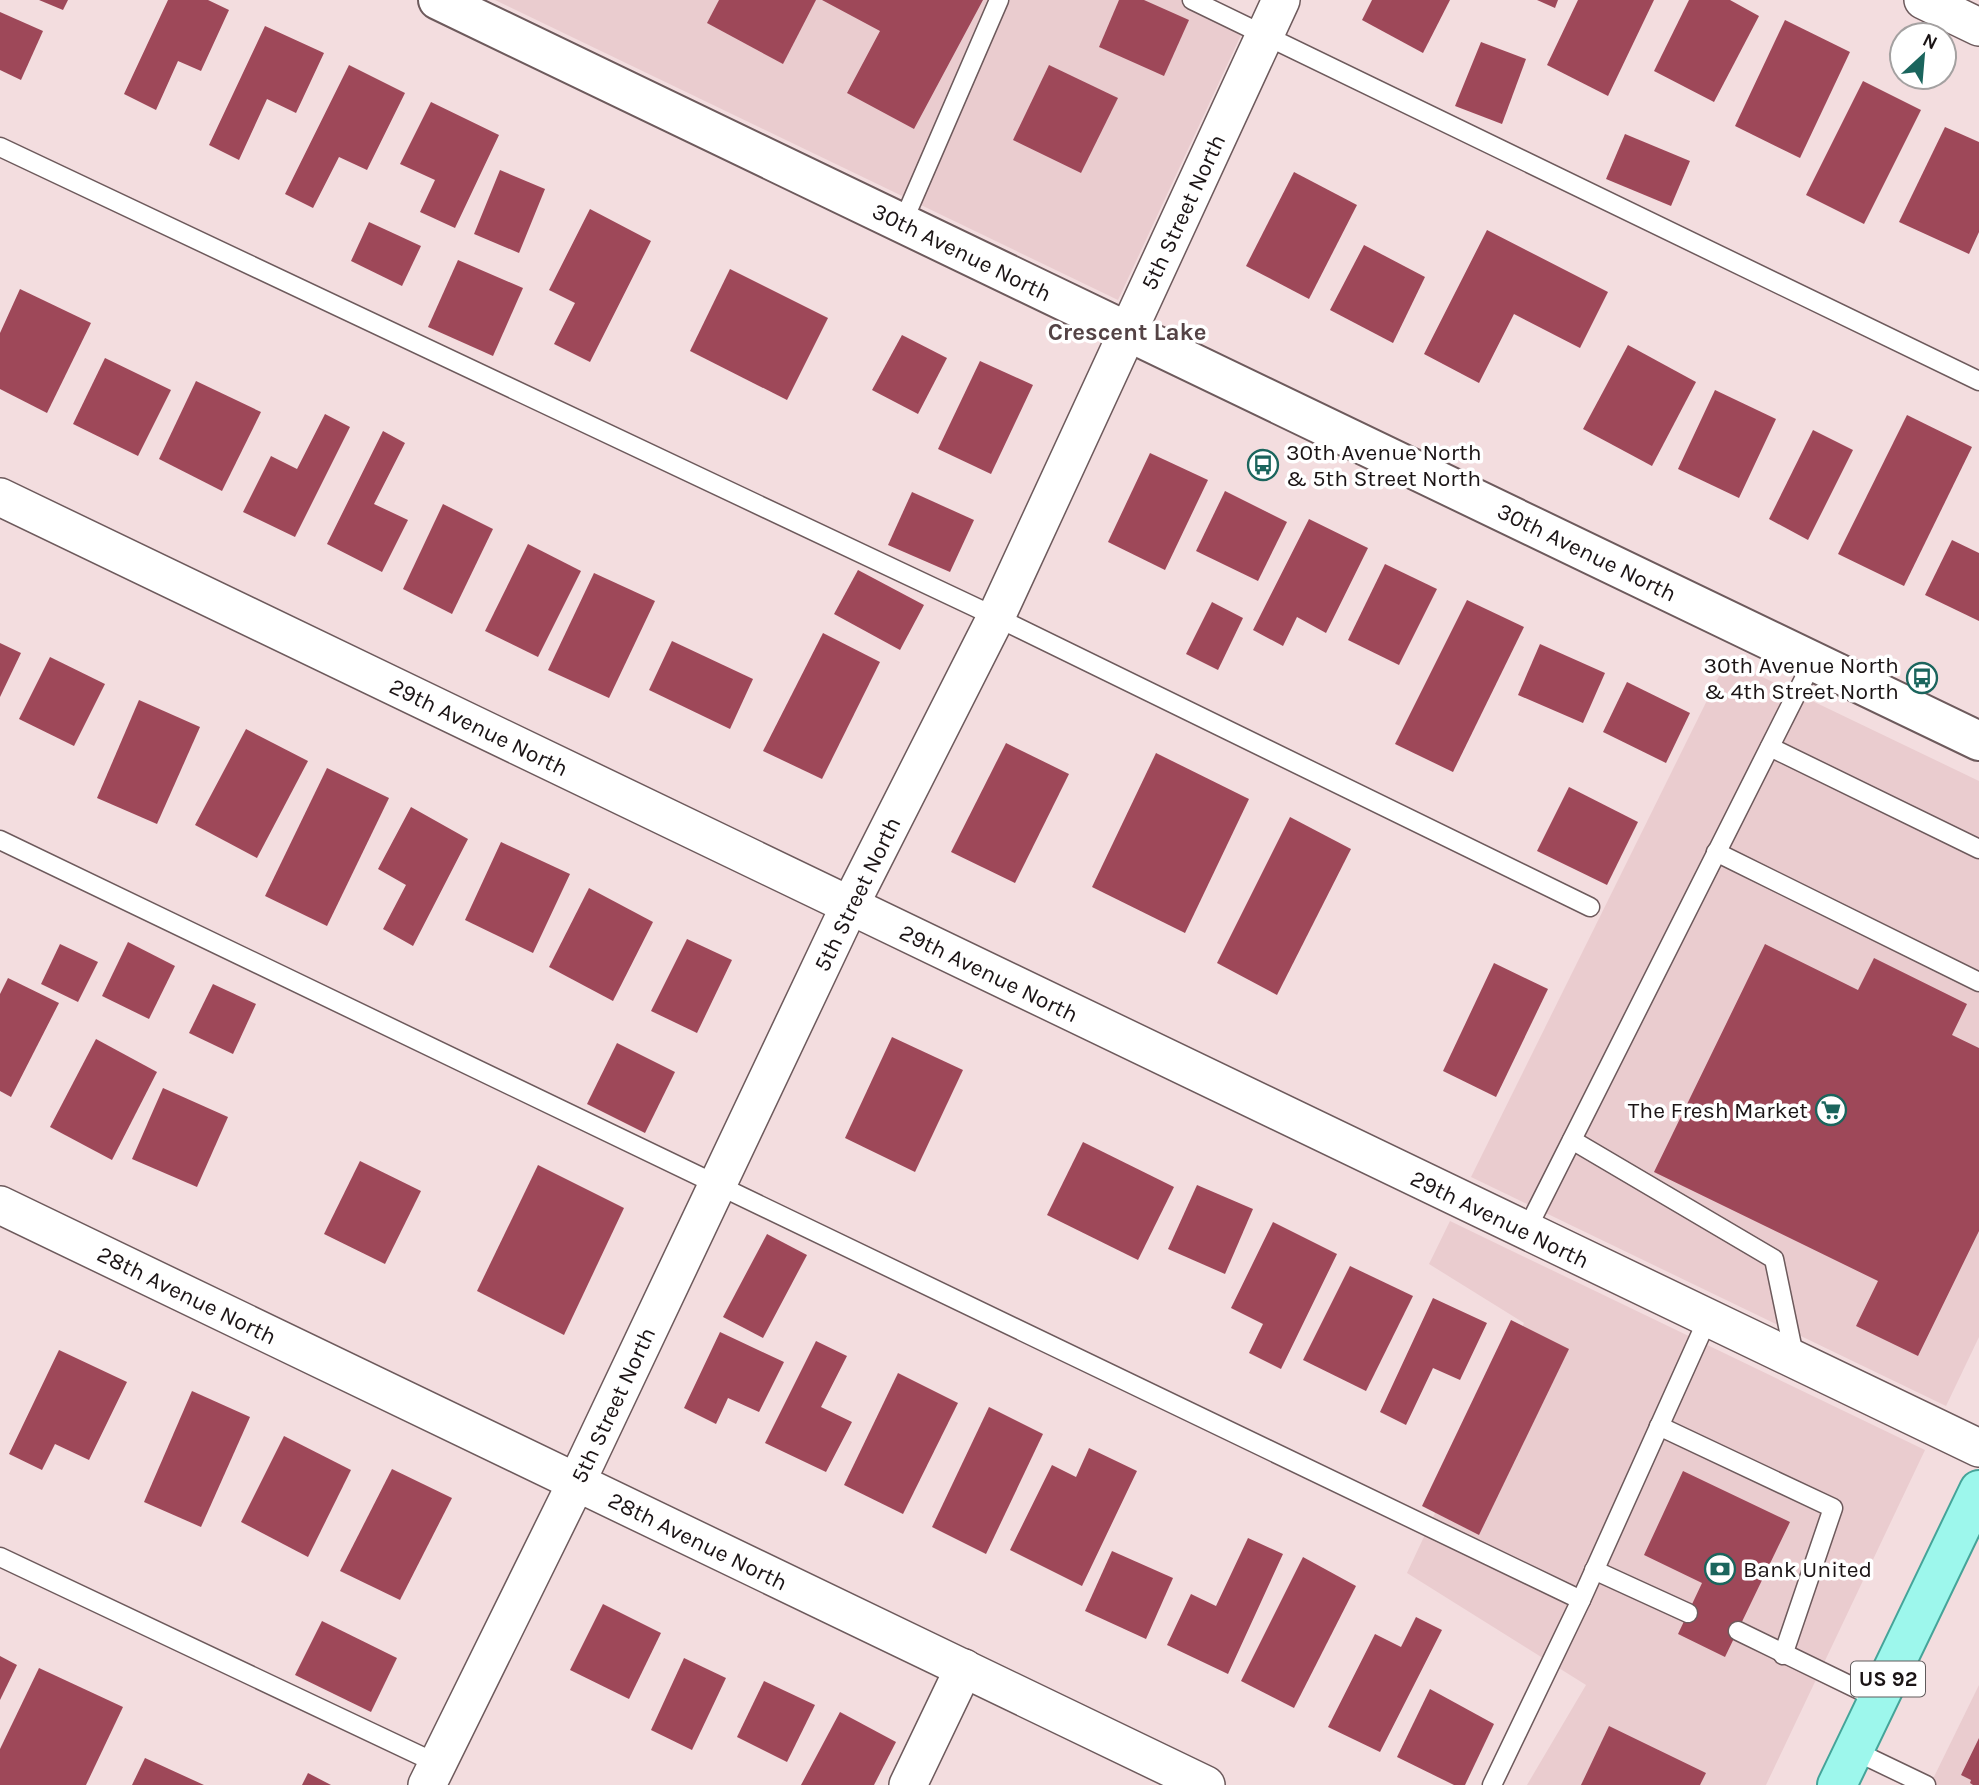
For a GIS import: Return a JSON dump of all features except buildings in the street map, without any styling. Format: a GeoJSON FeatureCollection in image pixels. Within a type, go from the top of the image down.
{"type":"FeatureCollection","features":[{"type":"Feature","properties":{"kind":"main road","name":"US 92"},"geometry":{"type":"LineString","coordinates":[[1837,1785],[1979,1490]]}},
{"type":"Feature","properties":{"kind":"street","name":"30th Avenue North"},"geometry":{"type":"LineString","coordinates":[[438,0],[1979,741]]}},
{"type":"Feature","properties":{"kind":"street","name":"5th Street North"},"geometry":{"type":"LineString","coordinates":[[433,1774],[576,1482],[850,905],[996,617],[1281,0]]}},
{"type":"Feature","properties":{"kind":"street"},"geometry":{"type":"LineString","coordinates":[[1923,0],[1979,27]]}},
{"type":"Feature","properties":{"kind":"street","name":"29th Avenue North"},"geometry":{"type":"LineString","coordinates":[[0,496],[1979,1448]]}},
{"type":"Feature","properties":{"kind":"street","name":"28th Avenue North"},"geometry":{"type":"LineString","coordinates":[[0,1205],[1206,1785]]}},
{"type":"Feature","properties":{"kind":"street"},"geometry":{"type":"LineString","coordinates":[[908,1785],[964,1668]]}},
{"type":"Feature","properties":{"kind":"lane"},"geometry":{"type":"LineString","coordinates":[[902,223],[999,0]]}},
{"type":"Feature","properties":{"kind":"lane"},"geometry":{"type":"LineString","coordinates":[[1192,0],[1979,381]]}},
{"type":"Feature","properties":{"kind":"lane"},"geometry":{"type":"LineString","coordinates":[[0,147],[996,617],[1590,907]]}},
{"type":"Feature","properties":{"kind":"lane"},"geometry":{"type":"LineString","coordinates":[[1526,1231],[1813,661]]}},
{"type":"Feature","properties":{"kind":"lane"},"geometry":{"type":"LineString","coordinates":[[1770,747],[1979,849]]}},
{"type":"Feature","properties":{"kind":"lane"},"geometry":{"type":"LineString","coordinates":[[0,840],[1581,1600]]}},
{"type":"Feature","properties":{"kind":"lane"},"geometry":{"type":"LineString","coordinates":[[1716,852],[1979,982]]}},
{"type":"Feature","properties":{"kind":"lane"},"geometry":{"type":"LineString","coordinates":[[1572,1140],[1774,1259],[1795,1360]]}},
{"type":"Feature","properties":{"kind":"lane"},"geometry":{"type":"LineString","coordinates":[[1492,1785],[1581,1600],[1708,1318]]}},
{"type":"Feature","properties":{"kind":"lane"},"geometry":{"type":"LineString","coordinates":[[1660,1426],[1833,1508],[1783,1655]]}},
{"type":"Feature","properties":{"kind":"lane"},"geometry":{"type":"LineString","coordinates":[[0,1557],[433,1774]]}},
{"type":"Feature","properties":{"kind":"lane"},"geometry":{"type":"LineString","coordinates":[[1594,1570],[1688,1613]]}},
{"type":"Feature","properties":{"kind":"lane"},"geometry":{"type":"LineString","coordinates":[[1738,1631],[1878,1699]]}},
{"type":"Feature","properties":{"kind":"lane"},"geometry":{"type":"LineString","coordinates":[[1853,1750],[1926,1785]]}},
{"type":"Feature","properties":{"kind":"shaded area"},"geometry":{"type":"Polygon","coordinates":[[[495,0],[1205,0],[1248,20],[1118,300],[495,0]]]}},
{"type":"Feature","properties":{"kind":"shaded area"},"geometry":{"type":"Polygon","coordinates":[[[1727,660],[1979,781],[1979,1337],[1946,1406],[1471,1177],[1727,660]]]}},
{"type":"Feature","properties":{"kind":"shaded area"},"geometry":{"type":"Polygon","coordinates":[[[1450,1221],[1925,1450],[1766,1785],[1527,1785],[1586,1685],[1407,1573],[1524,1323],[1429,1264],[1450,1221]]]}},
{"type":"Feature","properties":{"kind":"shaded area"},"geometry":{"type":"Polygon","coordinates":[[[1979,1685],[1979,1785],[1930,1785],[1979,1685]]]}},
{"type":"Feature","properties":{"kind":"place","name":"30th Avenue North & 5th Street North"},"geometry":{"type":"Point","coordinates":[1263,465]}},
{"type":"Feature","properties":{"kind":"place","name":"30th Avenue North & 4th Street North"},"geometry":{"type":"Point","coordinates":[1922,678]}},
{"type":"Feature","properties":{"kind":"place","name":"The Fresh Market"},"geometry":{"type":"Point","coordinates":[1831,1110]}},
{"type":"Feature","properties":{"kind":"place","name":"Bank United"},"geometry":{"type":"Point","coordinates":[1720,1569]}},
{"type":"Feature","properties":{"kind":"district","name":"Crescent Lake"},"geometry":{"type":"Point","coordinates":[1127,332]}}]}
